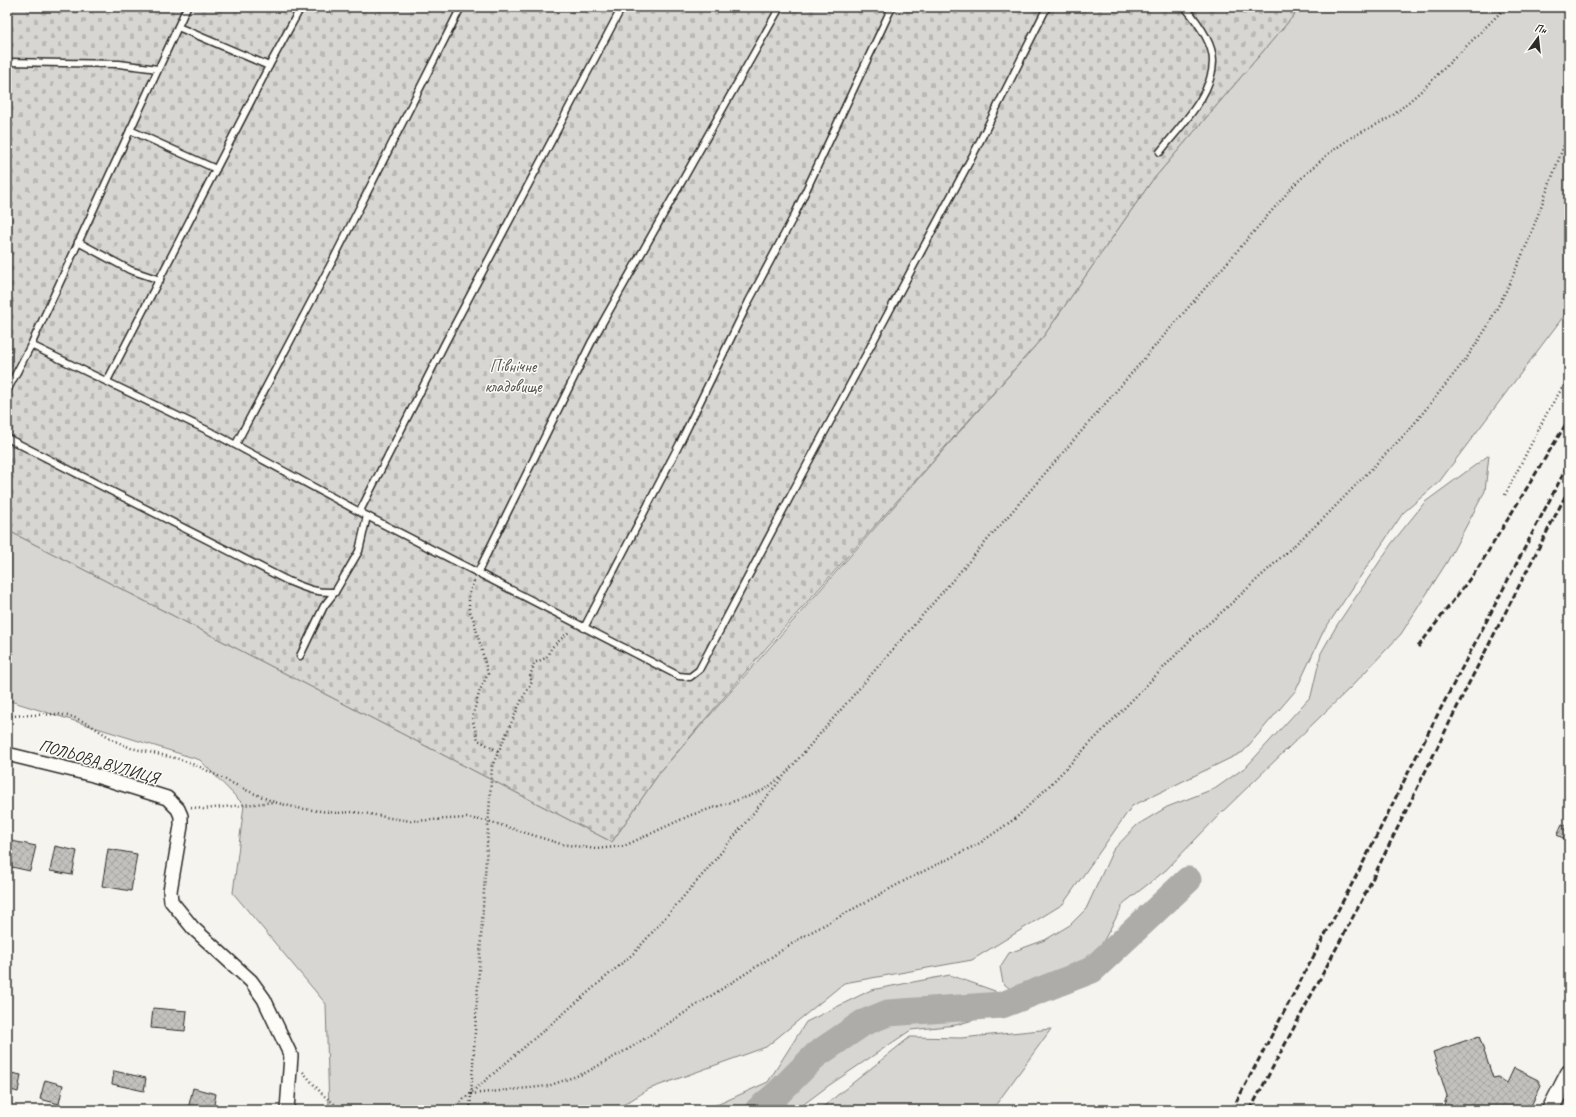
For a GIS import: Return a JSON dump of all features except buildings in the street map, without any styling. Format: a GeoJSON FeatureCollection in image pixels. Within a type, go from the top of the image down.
{"type":"FeatureCollection","features":[{"type":"Feature","properties":{"kind":"street","name":"ПОЛЬОВА ВУЛИЦЯ"},"geometry":{"type":"LineString","coordinates":[[7,754],[93,775],[167,798],[176,806]]}},
{"type":"Feature","properties":{"kind":"street"},"geometry":{"type":"LineString","coordinates":[[176,806],[181,816],[181,826],[170,891],[171,901],[193,928],[252,981],[264,999],[291,1056],[287,1110]]}},
{"type":"Feature","properties":{"kind":"street"},"geometry":{"type":"LineString","coordinates":[[1550,1110],[1569,1073]]}},
{"type":"Feature","properties":{"kind":"lane"},"geometry":{"type":"LineString","coordinates":[[7,391],[31,345],[187,7]]}},
{"type":"Feature","properties":{"kind":"lane"},"geometry":{"type":"LineString","coordinates":[[107,381],[269,66],[301,7]]}},
{"type":"Feature","properties":{"kind":"lane"},"geometry":{"type":"LineString","coordinates":[[236,444],[333,260],[461,7]]}},
{"type":"Feature","properties":{"kind":"lane"},"geometry":{"type":"LineString","coordinates":[[360,511],[445,343],[622,7]]}},
{"type":"Feature","properties":{"kind":"lane"},"geometry":{"type":"LineString","coordinates":[[478,572],[591,343],[780,7]]}},
{"type":"Feature","properties":{"kind":"lane"},"geometry":{"type":"LineString","coordinates":[[584,628],[679,444],[749,301],[794,216],[892,7]]}},
{"type":"Feature","properties":{"kind":"lane"},"geometry":{"type":"LineString","coordinates":[[31,345],[236,444],[367,516],[679,676],[690,677],[699,670],[797,482],[970,162],[1047,7]]}},
{"type":"Feature","properties":{"kind":"lane"},"geometry":{"type":"LineString","coordinates":[[1160,152],[1201,100],[1211,76],[1213,60],[1211,48],[1194,18],[1185,7]]}},
{"type":"Feature","properties":{"kind":"lane"},"geometry":{"type":"LineString","coordinates":[[178,27],[269,66]]}},
{"type":"Feature","properties":{"kind":"lane"},"geometry":{"type":"LineString","coordinates":[[7,62],[119,64],[158,69]]}},
{"type":"Feature","properties":{"kind":"lane"},"geometry":{"type":"LineString","coordinates":[[130,130],[216,169]]}},
{"type":"Feature","properties":{"kind":"lane"},"geometry":{"type":"LineString","coordinates":[[78,242],[130,270],[160,280]]}},
{"type":"Feature","properties":{"kind":"lane"},"geometry":{"type":"LineString","coordinates":[[7,438],[288,581],[306,589],[322,592],[335,592]]}},
{"type":"Feature","properties":{"kind":"lane"},"geometry":{"type":"LineString","coordinates":[[300,656],[324,606],[335,592],[358,551],[367,516]]}},
{"type":"Feature","properties":{"kind":"path"},"geometry":{"type":"LineString","coordinates":[[452,1110],[635,952],[705,872],[786,772],[1295,184],[1328,154],[1352,137],[1390,117],[1420,92],[1506,7]]}},
{"type":"Feature","properties":{"kind":"path"},"geometry":{"type":"LineString","coordinates":[[470,1094],[548,1086],[585,1073],[630,1048],[804,936],[906,880],[980,843],[1016,818],[1053,782],[1193,637],[1326,516],[1410,429],[1466,359],[1486,329],[1506,291],[1527,244],[1569,132]]}},
{"type":"Feature","properties":{"kind":"path"},"geometry":{"type":"LineString","coordinates":[[1505,495],[1548,411],[1569,377]]}},
{"type":"Feature","properties":{"kind":"path"},"geometry":{"type":"LineString","coordinates":[[478,572],[469,594],[469,609],[474,621],[488,674],[480,690],[472,718],[478,740],[498,751]]}},
{"type":"Feature","properties":{"kind":"path"},"geometry":{"type":"LineString","coordinates":[[470,1110],[492,766],[522,699],[532,682],[530,677],[534,663],[546,658],[552,647],[574,628],[584,628]]}},
{"type":"Feature","properties":{"kind":"path"},"geometry":{"type":"LineString","coordinates":[[7,716],[58,714],[73,717],[87,723],[116,741],[131,748],[179,759],[200,767],[274,802],[296,808],[318,812],[370,814],[411,821],[467,818],[488,821],[561,844],[596,849],[608,849],[624,846],[691,815],[766,789],[786,772]]}},
{"type":"Feature","properties":{"kind":"path"},"geometry":{"type":"LineString","coordinates":[[176,806],[203,809],[274,802]]}},
{"type":"Feature","properties":{"kind":"path"},"geometry":{"type":"LineString","coordinates":[[291,1056],[308,1080],[323,1095],[342,1110]]}},
{"type":"Feature","properties":{"kind":"green space","name":"Північне кладовище"},"geometry":{"type":"Polygon","coordinates":[[[7,7],[1301,7],[1151,182],[1043,337],[767,647],[660,772],[612,842],[7,530],[7,7]]]}},
{"type":"Feature","properties":{"kind":"green space"},"geometry":{"type":"Polygon","coordinates":[[[1301,7],[1569,7],[1569,309],[1439,482],[1403,513],[1323,632],[1296,690],[1243,752],[1132,806],[1063,904],[972,960],[844,983],[766,1047],[649,1089],[615,1110],[329,1110],[326,1004],[233,893],[244,805],[200,760],[7,700],[7,530],[612,842],[660,772],[1043,337],[1151,182],[1301,7]]]}},
{"type":"Feature","properties":{"kind":"green space"},"geometry":{"type":"Polygon","coordinates":[[[1489,455],[1485,491],[1447,562],[1401,634],[1352,686],[1220,814],[1166,870],[1124,903],[1097,953],[1033,989],[1016,994],[1003,983],[1000,967],[1009,953],[1045,940],[1070,925],[1086,909],[1113,850],[1137,825],[1167,807],[1216,788],[1247,766],[1311,696],[1321,653],[1337,625],[1392,543],[1425,502],[1489,455]]]}},
{"type":"Feature","properties":{"kind":"green space"},"geometry":{"type":"Polygon","coordinates":[[[950,975],[995,991],[997,1013],[956,1025],[911,1030],[828,1086],[796,1110],[694,1110],[719,1104],[768,1082],[806,1022],[871,990],[950,975]]]}},
{"type":"Feature","properties":{"kind":"green space"},"geometry":{"type":"Polygon","coordinates":[[[1051,1029],[992,1110],[819,1110],[910,1037],[961,1038],[1051,1029]]]}},
{"type":"Feature","properties":{"kind":"waterway"},"geometry":{"type":"LineString","coordinates":[[758,1110],[777,1094],[816,1055],[863,1023],[888,1013],[1002,1005],[1092,970],[1188,880]]}},
{"type":"Feature","properties":{"kind":"railway"},"geometry":{"type":"LineString","coordinates":[[1418,647],[1478,568],[1569,419]]}},
{"type":"Feature","properties":{"kind":"railway"},"geometry":{"type":"LineString","coordinates":[[1232,1110],[1362,865],[1428,733],[1569,463]]}},
{"type":"Feature","properties":{"kind":"railway"},"geometry":{"type":"LineString","coordinates":[[1250,1110],[1362,900],[1468,685],[1569,489]]}}]}
